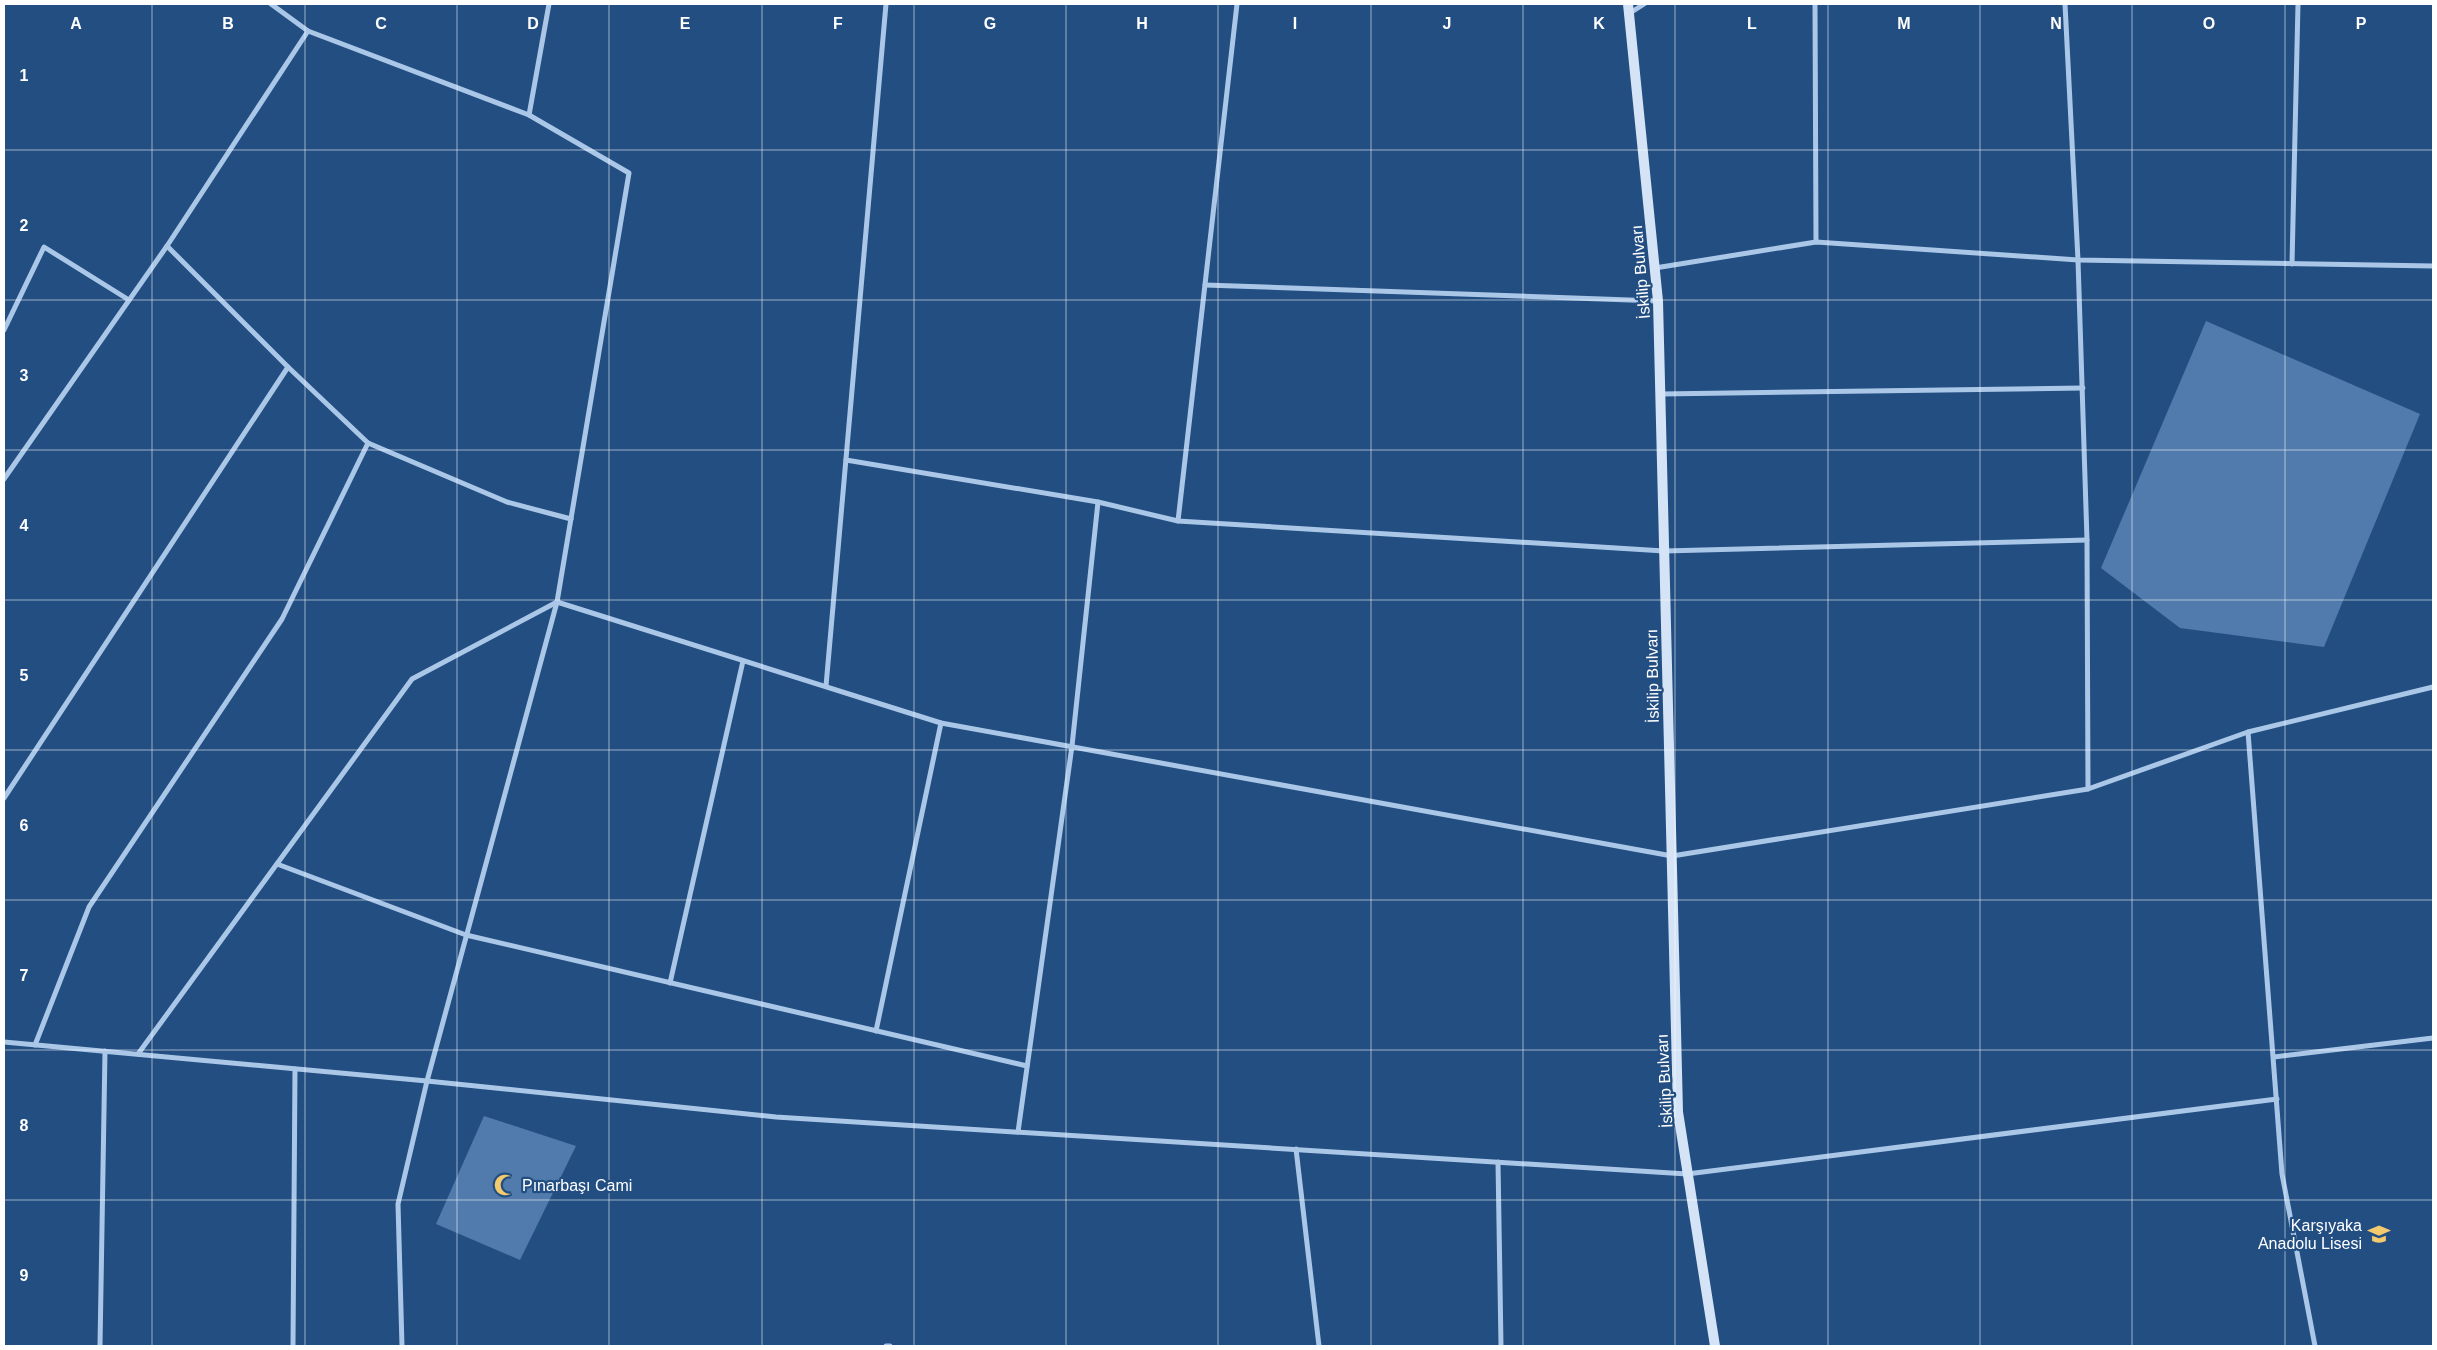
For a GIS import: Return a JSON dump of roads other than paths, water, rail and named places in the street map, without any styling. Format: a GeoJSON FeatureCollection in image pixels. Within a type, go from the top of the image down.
{"type":"FeatureCollection","features":[{"type":"Feature","properties":{"kind":"main road","name":"İskilip Bulvarı"},"geometry":{"type":"LineString","coordinates":[[1629,9],[1658,301],[1678,1112],[1715,1346]]}},
{"type":"Feature","properties":{"kind":"street"},"geometry":{"type":"LineString","coordinates":[[271,4],[308,31],[529,115],[629,173],[557,602],[427,1081],[398,1204],[402,1346]]}},
{"type":"Feature","properties":{"kind":"street"},"geometry":{"type":"LineString","coordinates":[[529,115],[549,4]]}},
{"type":"Feature","properties":{"kind":"street"},"geometry":{"type":"LineString","coordinates":[[826,686],[886,4]]}},
{"type":"Feature","properties":{"kind":"street"},"geometry":{"type":"LineString","coordinates":[[1178,521],[1237,4]]}},
{"type":"Feature","properties":{"kind":"street"},"geometry":{"type":"LineString","coordinates":[[1629,9],[1644,4]]}},
{"type":"Feature","properties":{"kind":"street"},"geometry":{"type":"LineString","coordinates":[[1815,4],[1816,242]]}},
{"type":"Feature","properties":{"kind":"street"},"geometry":{"type":"LineString","coordinates":[[2066,4],[2083,388],[2087,540],[2088,789]]}},
{"type":"Feature","properties":{"kind":"street"},"geometry":{"type":"LineString","coordinates":[[2292,264],[2298,4]]}},
{"type":"Feature","properties":{"kind":"street"},"geometry":{"type":"LineString","coordinates":[[4,479],[168,246],[308,31]]}},
{"type":"Feature","properties":{"kind":"street"},"geometry":{"type":"LineString","coordinates":[[1655,268],[1816,242],[2078,260],[2433,266]]}},
{"type":"Feature","properties":{"kind":"street"},"geometry":{"type":"LineString","coordinates":[[168,246],[288,367],[368,444],[507,502],[571,519]]}},
{"type":"Feature","properties":{"kind":"street"},"geometry":{"type":"LineString","coordinates":[[4,330],[44,247],[129,300]]}},
{"type":"Feature","properties":{"kind":"street"},"geometry":{"type":"LineString","coordinates":[[1205,285],[1658,301]]}},
{"type":"Feature","properties":{"kind":"street"},"geometry":{"type":"LineString","coordinates":[[4,798],[288,367]]}},
{"type":"Feature","properties":{"kind":"street"},"geometry":{"type":"LineString","coordinates":[[1661,394],[2083,388]]}},
{"type":"Feature","properties":{"kind":"street"},"geometry":{"type":"LineString","coordinates":[[35,1045],[89,907],[282,619],[368,444]]}},
{"type":"Feature","properties":{"kind":"street"},"geometry":{"type":"LineString","coordinates":[[846,460],[1098,502],[1178,521],[1664,551],[2087,540]]}},
{"type":"Feature","properties":{"kind":"street"},"geometry":{"type":"LineString","coordinates":[[1018,1132],[1072,746],[1098,502]]}},
{"type":"Feature","properties":{"kind":"street"},"geometry":{"type":"LineString","coordinates":[[138,1054],[412,679],[557,602],[941,723],[1672,856],[2088,789],[2248,732],[2433,687]]}},
{"type":"Feature","properties":{"kind":"street"},"geometry":{"type":"LineString","coordinates":[[670,983],[743,661]]}},
{"type":"Feature","properties":{"kind":"street"},"geometry":{"type":"LineString","coordinates":[[876,1031],[941,723]]}},
{"type":"Feature","properties":{"kind":"street"},"geometry":{"type":"LineString","coordinates":[[2248,732],[2282,1174],[2315,1346]]}},
{"type":"Feature","properties":{"kind":"street"},"geometry":{"type":"LineString","coordinates":[[277,864],[466,935],[1027,1066]]}},
{"type":"Feature","properties":{"kind":"street"},"geometry":{"type":"LineString","coordinates":[[2274,1057],[2433,1038]]}},
{"type":"Feature","properties":{"kind":"street"},"geometry":{"type":"LineString","coordinates":[[4,1042],[427,1081],[776,1116],[1687,1174],[2277,1099]]}},
{"type":"Feature","properties":{"kind":"street"},"geometry":{"type":"LineString","coordinates":[[100,1346],[105,1051]]}},
{"type":"Feature","properties":{"kind":"street"},"geometry":{"type":"LineString","coordinates":[[293,1346],[295,1069]]}},
{"type":"Feature","properties":{"kind":"street"},"geometry":{"type":"LineString","coordinates":[[1296,1149],[1319,1346]]}},
{"type":"Feature","properties":{"kind":"street"},"geometry":{"type":"LineString","coordinates":[[1498,1162],[1501,1346]]}},
{"type":"Feature","properties":{"kind":"place","name":"Pınarbaşı Cami"},"geometry":{"type":"Point","coordinates":[505,1185]}},
{"type":"Feature","properties":{"kind":"place","name":"Karşıyaka Anadolu Lisesi"},"geometry":{"type":"Point","coordinates":[2379,1234]}}]}
